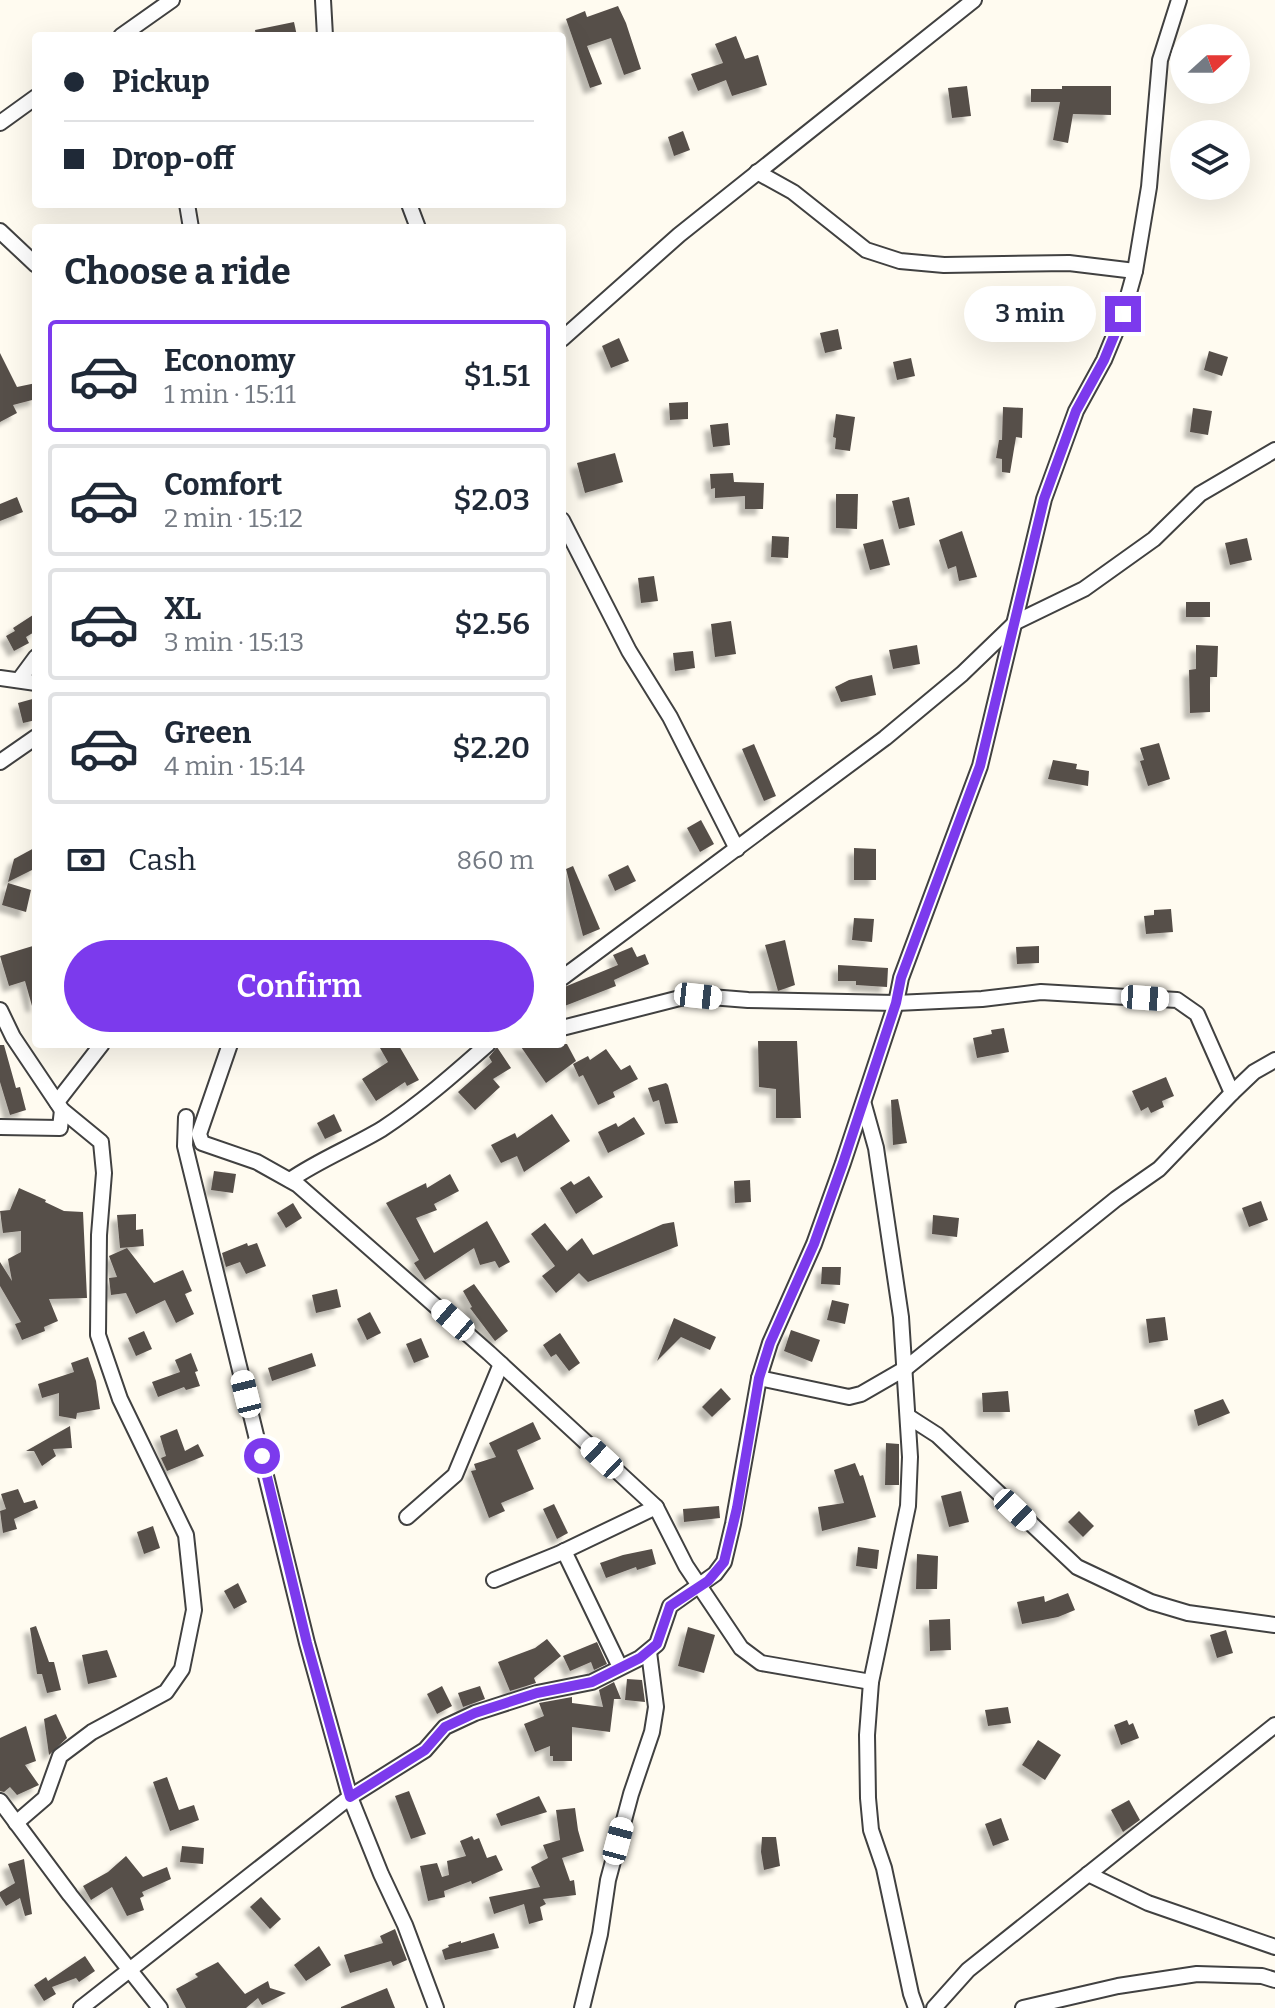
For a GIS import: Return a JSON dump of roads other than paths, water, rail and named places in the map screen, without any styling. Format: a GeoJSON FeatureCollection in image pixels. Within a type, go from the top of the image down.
{"type":"FeatureCollection","features":[{"type":"Feature","properties":{"kind":"street"},"geometry":{"type":"LineString","coordinates":[[127,32],[172,0]]}},
{"type":"Feature","properties":{"kind":"street"},"geometry":{"type":"LineString","coordinates":[[323,0],[325,32]]}},
{"type":"Feature","properties":{"kind":"street"},"geometry":{"type":"LineString","coordinates":[[566,335],[679,235],[974,0]]}},
{"type":"Feature","properties":{"kind":"street"},"geometry":{"type":"LineString","coordinates":[[81,2008],[350,1797],[425,1750],[445,1727],[475,1713],[537,1693],[592,1682],[649,1652],[657,1644],[670,1606],[701,1586],[724,1562],[737,1508],[759,1378],[770,1343],[814,1244],[864,1105],[901,978],[980,766],[1044,499],[1076,411],[1104,360],[1123,314],[1135,271],[1149,187],[1160,60],[1179,0]]}},
{"type":"Feature","properties":{"kind":"street"},"geometry":{"type":"LineString","coordinates":[[0,123],[32,100]]}},
{"type":"Feature","properties":{"kind":"street"},"geometry":{"type":"LineString","coordinates":[[757,172],[793,192],[866,250],[900,261],[944,265],[1069,263],[1135,271]]}},
{"type":"Feature","properties":{"kind":"street"},"geometry":{"type":"LineString","coordinates":[[0,231],[32,261]]}},
{"type":"Feature","properties":{"kind":"street"},"geometry":{"type":"LineString","coordinates":[[566,975],[885,738],[962,674],[1016,622],[1084,589],[1154,539],[1200,494],[1275,450]]}},
{"type":"Feature","properties":{"kind":"street"},"geometry":{"type":"LineString","coordinates":[[566,528],[629,651],[670,717],[737,849]]}},
{"type":"Feature","properties":{"kind":"street"},"geometry":{"type":"LineString","coordinates":[[19,680],[32,662]]}},
{"type":"Feature","properties":{"kind":"street"},"geometry":{"type":"LineString","coordinates":[[0,678],[32,682]]}},
{"type":"Feature","properties":{"kind":"street"},"geometry":{"type":"LineString","coordinates":[[0,762],[32,740]]}},
{"type":"Feature","properties":{"kind":"street"},"geometry":{"type":"LineString","coordinates":[[566,1027],[698,996],[896,1003],[982,999],[1041,992],[1177,1000],[1197,1014],[1232,1093]]}},
{"type":"Feature","properties":{"kind":"street"},"geometry":{"type":"LineString","coordinates":[[0,1010],[13,1037],[60,1106],[101,1142],[104,1173],[99,1235],[98,1335],[120,1399],[186,1535],[194,1610],[182,1669],[166,1692],[92,1732],[60,1756],[45,1798],[16,1823]]}},
{"type":"Feature","properties":{"kind":"street"},"geometry":{"type":"LineString","coordinates":[[0,1127],[60,1128],[60,1106],[99,1048]]}},
{"type":"Feature","properties":{"kind":"street"},"geometry":{"type":"LineString","coordinates":[[229,1048],[199,1140],[257,1162],[290,1180],[501,1364],[656,1507],[686,1566],[741,1648],[752,1658],[761,1663],[871,1682]]}},
{"type":"Feature","properties":{"kind":"street"},"geometry":{"type":"LineString","coordinates":[[290,1180],[318,1161],[381,1129],[441,1085],[483,1048]]}},
{"type":"Feature","properties":{"kind":"street"},"geometry":{"type":"LineString","coordinates":[[759,1378],[849,1397],[861,1394],[906,1368],[1116,1199],[1159,1169],[1254,1072],[1275,1060]]}},
{"type":"Feature","properties":{"kind":"street"},"geometry":{"type":"LineString","coordinates":[[864,1105],[876,1148],[888,1219],[909,1417],[908,1506],[871,1682],[867,1735],[868,1798],[871,1830],[884,1868],[916,2008]]}},
{"type":"Feature","properties":{"kind":"street"},"geometry":{"type":"LineString","coordinates":[[186,1117],[185,1146],[307,1643],[350,1797],[405,1925],[436,2008]]}},
{"type":"Feature","properties":{"kind":"street"},"geometry":{"type":"LineString","coordinates":[[407,1517],[455,1475],[501,1364]]}},
{"type":"Feature","properties":{"kind":"street"},"geometry":{"type":"LineString","coordinates":[[909,1417],[937,1435],[1077,1567],[1114,1587],[1188,1613],[1275,1625]]}},
{"type":"Feature","properties":{"kind":"street"},"geometry":{"type":"LineString","coordinates":[[494,1580],[656,1507]]}},
{"type":"Feature","properties":{"kind":"street"},"geometry":{"type":"LineString","coordinates":[[564,1551],[620,1667]]}},
{"type":"Feature","properties":{"kind":"street"},"geometry":{"type":"LineString","coordinates":[[582,2008],[612,1867],[631,1794],[652,1732],[656,1707],[649,1652]]}},
{"type":"Feature","properties":{"kind":"street"},"geometry":{"type":"LineString","coordinates":[[934,2008],[968,1970],[1275,1725]]}},
{"type":"Feature","properties":{"kind":"street"},"geometry":{"type":"LineString","coordinates":[[0,1801],[160,2008]]}},
{"type":"Feature","properties":{"kind":"street"},"geometry":{"type":"LineString","coordinates":[[1088,1874],[1148,1903],[1275,1947]]}},
{"type":"Feature","properties":{"kind":"street"},"geometry":{"type":"LineString","coordinates":[[1023,2008],[1073,2003],[1118,1986],[1197,1974],[1262,1976],[1275,1980]]}}]}
